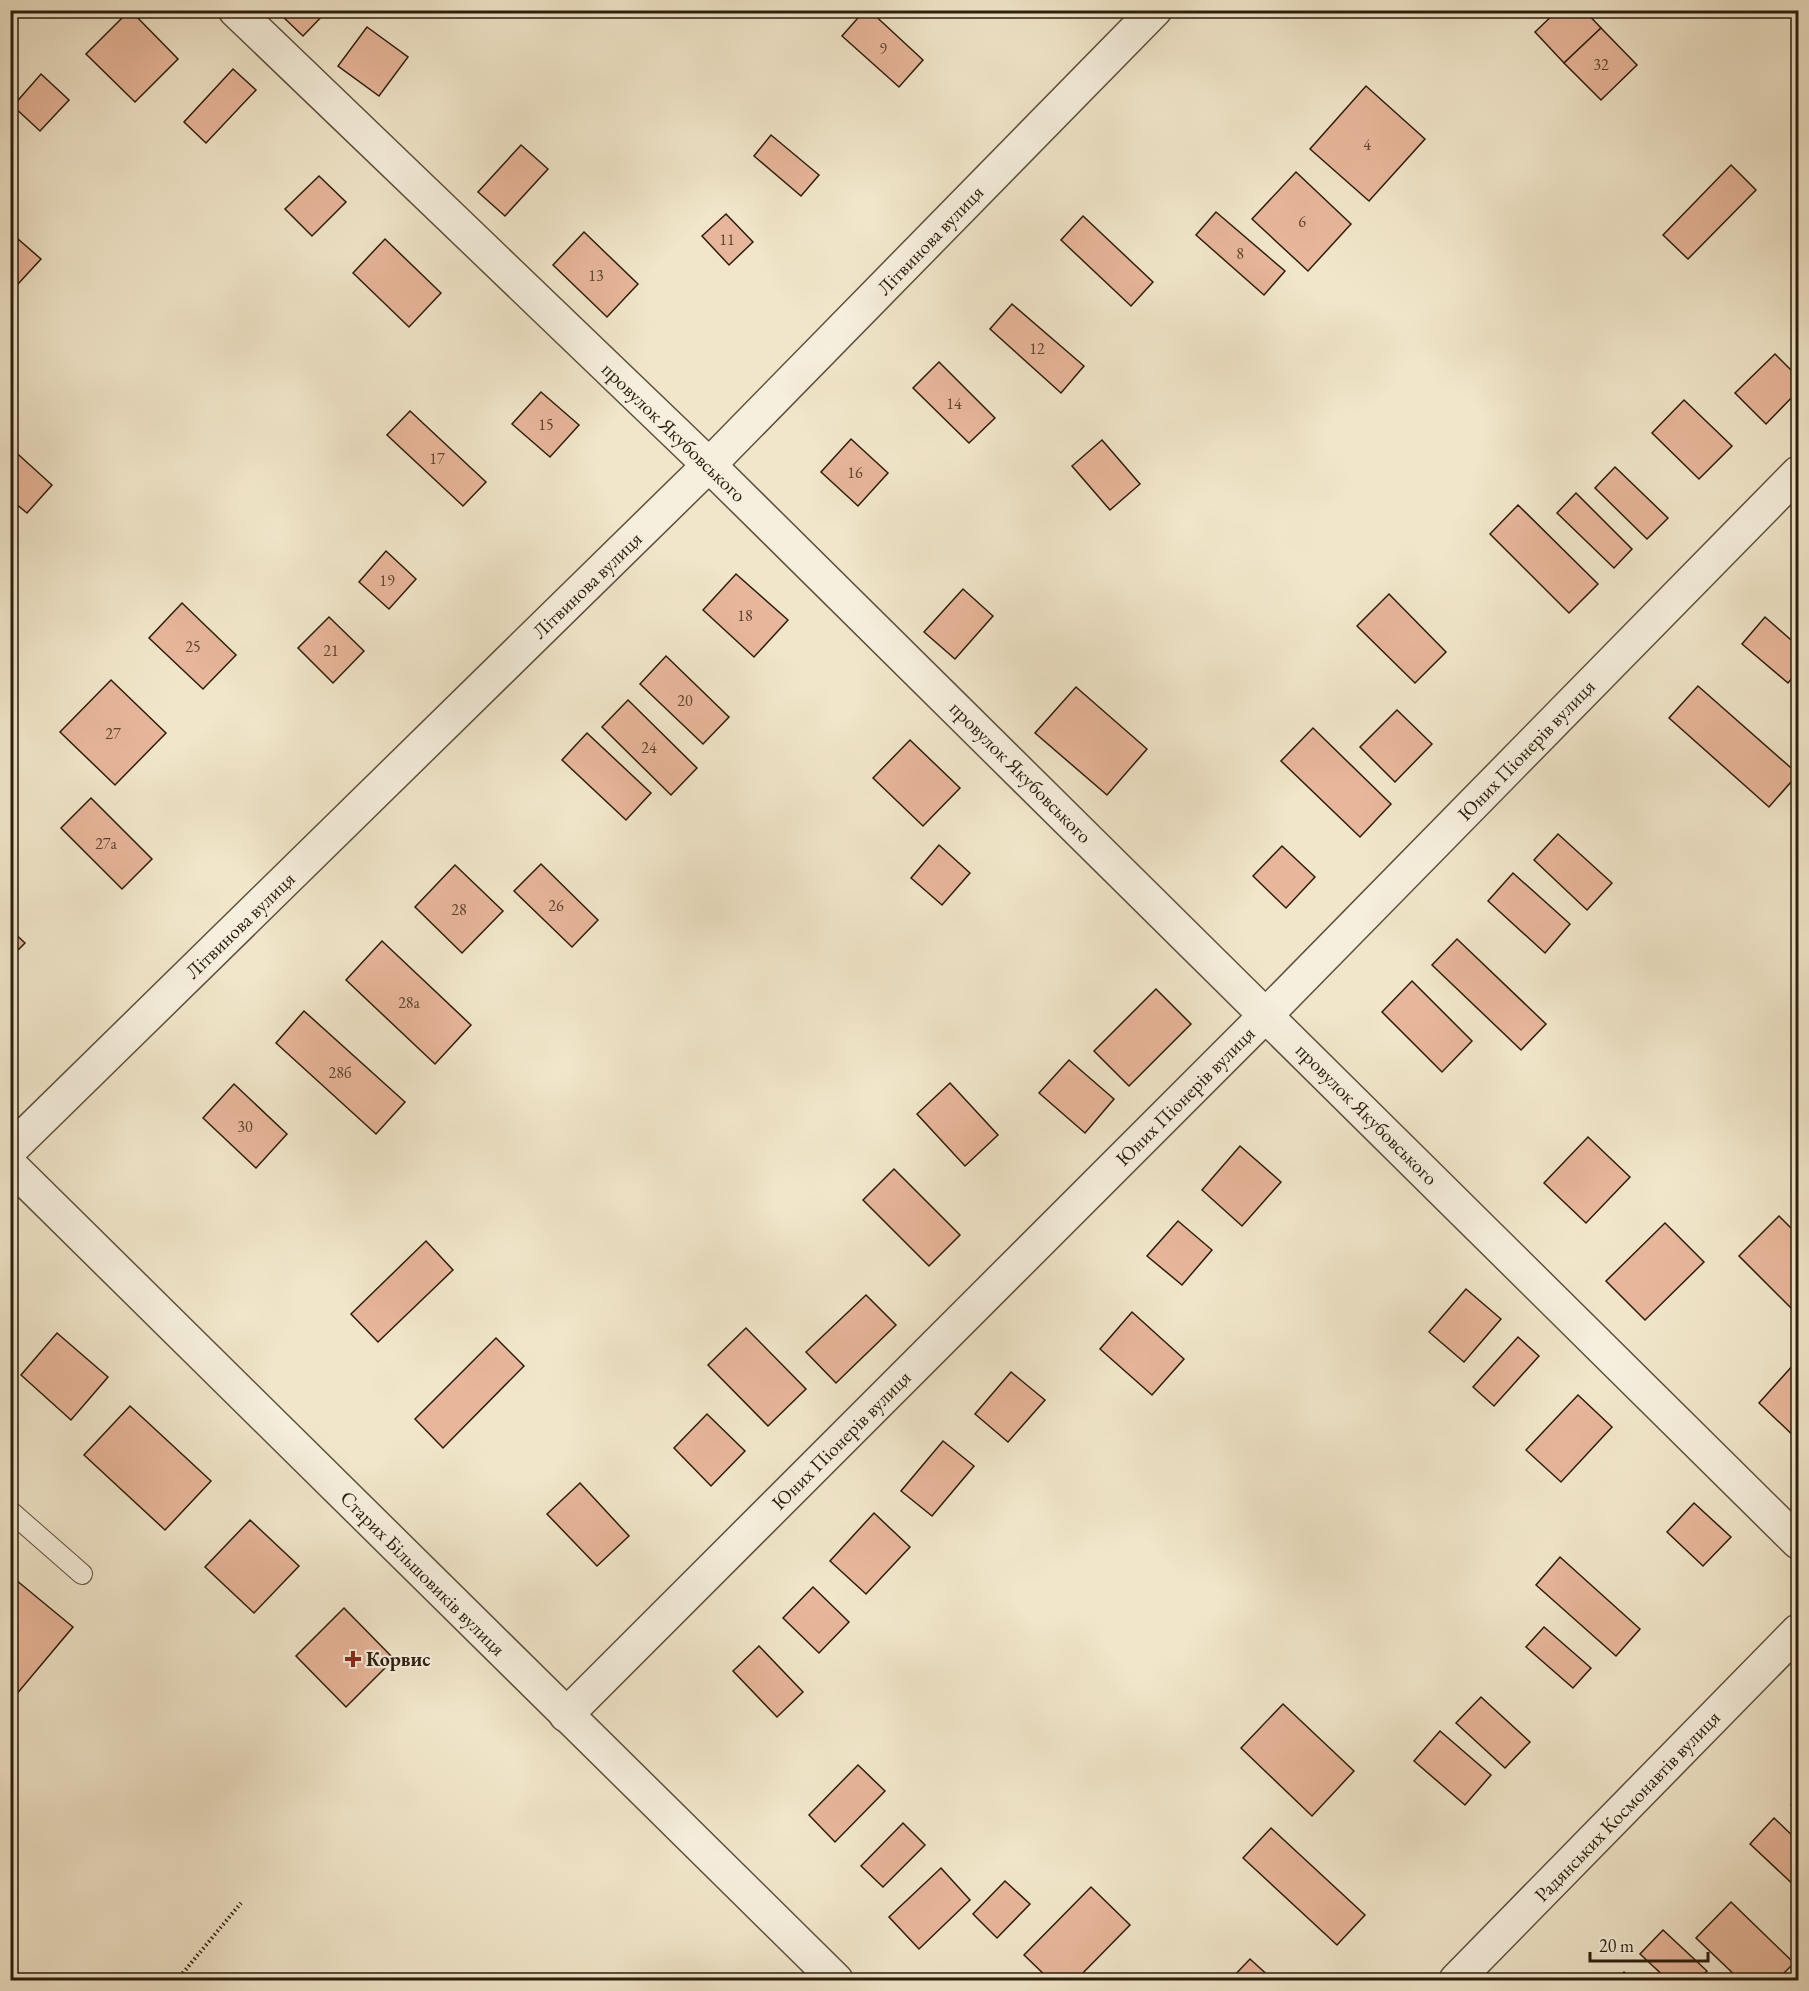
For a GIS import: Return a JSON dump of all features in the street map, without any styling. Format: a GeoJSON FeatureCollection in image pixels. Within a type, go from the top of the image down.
{"type":"FeatureCollection","features":[{"type":"Feature","properties":{"kind":"street","name":"провулок Якубовського"},"geometry":{"type":"LineString","coordinates":[[235,10],[709,465],[1267,1014],[1798,1542]]}},
{"type":"Feature","properties":{"kind":"street","name":"Літвинова вулиця"},"geometry":{"type":"LineString","coordinates":[[10,1150],[709,465],[1155,10]]}},
{"type":"Feature","properties":{"kind":"street","name":"Юних Піонерів вулиця"},"geometry":{"type":"LineString","coordinates":[[566,1715],[1267,1014],[1798,473]]}},
{"type":"Feature","properties":{"kind":"street","name":"Старих Більшовиків вулиця"},"geometry":{"type":"LineString","coordinates":[[10,1165],[836,1980]]}},
{"type":"Feature","properties":{"kind":"street","name":"Радянських Космонавтів вулиця"},"geometry":{"type":"LineString","coordinates":[[1456,1980],[1798,1631]]}},
{"type":"Feature","properties":{"kind":"lane"},"geometry":{"type":"LineString","coordinates":[[10,1511],[82,1574]]}},
{"type":"Feature","properties":{"kind":"path"},"geometry":{"type":"LineString","coordinates":[[177,1980],[241,1904]]}},
{"type":"Feature","properties":{"kind":"building"},"geometry":{"type":"Polygon","coordinates":[[[130,10],[178,59],[135,102],[86,54],[130,10]]]}},
{"type":"Feature","properties":{"kind":"building"},"geometry":{"type":"Polygon","coordinates":[[[282,10],[328,10],[303,36],[279,13],[282,10]]]}},
{"type":"Feature","properties":{"kind":"building"},"geometry":{"type":"Polygon","coordinates":[[[865,10],[869,10],[923,60],[899,87],[842,36],[865,10]]]}},
{"type":"Feature","properties":{"kind":"building"},"geometry":{"type":"Polygon","coordinates":[[[1558,10],[1584,10],[1601,28],[1564,63],[1535,32],[1558,10]]]}},
{"type":"Feature","properties":{"kind":"building"},"geometry":{"type":"Polygon","coordinates":[[[367,27],[408,57],[379,96],[338,66],[367,27]]]}},
{"type":"Feature","properties":{"kind":"building"},"geometry":{"type":"Polygon","coordinates":[[[1601,28],[1637,65],[1601,100],[1564,63],[1601,28]]]}},
{"type":"Feature","properties":{"kind":"building"},"geometry":{"type":"Polygon","coordinates":[[[233,69],[256,90],[206,143],[184,122],[233,69]]]}},
{"type":"Feature","properties":{"kind":"building"},"geometry":{"type":"Polygon","coordinates":[[[41,74],[69,100],[40,131],[13,106],[41,74]]]}},
{"type":"Feature","properties":{"kind":"building"},"geometry":{"type":"Polygon","coordinates":[[[1366,86],[1425,139],[1369,201],[1310,149],[1366,86]]]}},
{"type":"Feature","properties":{"kind":"building"},"geometry":{"type":"Polygon","coordinates":[[[771,135],[819,175],[801,196],[754,156],[771,135]]]}},
{"type":"Feature","properties":{"kind":"building"},"geometry":{"type":"Polygon","coordinates":[[[521,145],[548,169],[505,216],[478,192],[521,145]]]}},
{"type":"Feature","properties":{"kind":"building"},"geometry":{"type":"Polygon","coordinates":[[[1731,165],[1756,190],[1688,259],[1663,235],[1731,165]]]}},
{"type":"Feature","properties":{"kind":"building"},"geometry":{"type":"Polygon","coordinates":[[[1296,172],[1351,224],[1308,271],[1252,219],[1296,172]]]}},
{"type":"Feature","properties":{"kind":"building"},"geometry":{"type":"Polygon","coordinates":[[[319,176],[346,202],[312,236],[285,209],[319,176]]]}},
{"type":"Feature","properties":{"kind":"building"},"geometry":{"type":"Polygon","coordinates":[[[1216,212],[1285,271],[1264,295],[1196,235],[1216,212]]]}},
{"type":"Feature","properties":{"kind":"building"},"geometry":{"type":"Polygon","coordinates":[[[726,214],[753,242],[729,265],[702,236],[726,214]]]}},
{"type":"Feature","properties":{"kind":"building"},"geometry":{"type":"Polygon","coordinates":[[[1083,216],[1153,282],[1131,306],[1061,240],[1083,216]]]}},
{"type":"Feature","properties":{"kind":"building"},"geometry":{"type":"Polygon","coordinates":[[[10,232],[41,259],[18,284],[10,278],[10,232]]]}},
{"type":"Feature","properties":{"kind":"building"},"geometry":{"type":"Polygon","coordinates":[[[584,232],[638,284],[607,317],[553,265],[584,232]]]}},
{"type":"Feature","properties":{"kind":"building"},"geometry":{"type":"Polygon","coordinates":[[[385,239],[441,293],[409,327],[353,273],[385,239]]]}},
{"type":"Feature","properties":{"kind":"building"},"geometry":{"type":"Polygon","coordinates":[[[1012,304],[1084,366],[1061,393],[990,329],[1012,304]]]}},
{"type":"Feature","properties":{"kind":"building"},"geometry":{"type":"Polygon","coordinates":[[[1775,354],[1798,377],[1798,391],[1766,424],[1735,393],[1775,354]]]}},
{"type":"Feature","properties":{"kind":"building"},"geometry":{"type":"Polygon","coordinates":[[[939,362],[995,418],[969,443],[913,388],[939,362]]]}},
{"type":"Feature","properties":{"kind":"building"},"geometry":{"type":"Polygon","coordinates":[[[541,392],[579,425],[550,457],[512,424],[541,392]]]}},
{"type":"Feature","properties":{"kind":"building"},"geometry":{"type":"Polygon","coordinates":[[[1684,400],[1732,446],[1699,479],[1652,433],[1684,400]]]}},
{"type":"Feature","properties":{"kind":"building"},"geometry":{"type":"Polygon","coordinates":[[[410,411],[486,482],[463,506],[387,435],[410,411]]]}},
{"type":"Feature","properties":{"kind":"building"},"geometry":{"type":"Polygon","coordinates":[[[851,439],[888,473],[858,506],[821,472],[851,439]]]}},
{"type":"Feature","properties":{"kind":"building"},"geometry":{"type":"Polygon","coordinates":[[[1102,440],[1140,484],[1110,510],[1072,466],[1102,440]]]}},
{"type":"Feature","properties":{"kind":"building"},"geometry":{"type":"Polygon","coordinates":[[[10,447],[52,485],[27,513],[10,499],[10,447]]]}},
{"type":"Feature","properties":{"kind":"building"},"geometry":{"type":"Polygon","coordinates":[[[1615,467],[1668,518],[1647,539],[1595,488],[1615,467]]]}},
{"type":"Feature","properties":{"kind":"building"},"geometry":{"type":"Polygon","coordinates":[[[1576,493],[1632,549],[1614,568],[1557,513],[1576,493]]]}},
{"type":"Feature","properties":{"kind":"building"},"geometry":{"type":"Polygon","coordinates":[[[1518,505],[1598,584],[1569,613],[1490,534],[1518,505]]]}},
{"type":"Feature","properties":{"kind":"building"},"geometry":{"type":"Polygon","coordinates":[[[386,551],[416,579],[389,609],[359,582],[386,551]]]}},
{"type":"Feature","properties":{"kind":"building"},"geometry":{"type":"Polygon","coordinates":[[[736,574],[788,620],[754,657],[703,610],[736,574]]]}},
{"type":"Feature","properties":{"kind":"building"},"geometry":{"type":"Polygon","coordinates":[[[963,589],[993,616],[955,659],[924,632],[963,589]]]}},
{"type":"Feature","properties":{"kind":"building"},"geometry":{"type":"Polygon","coordinates":[[[1389,594],[1446,652],[1415,683],[1357,626],[1389,594]]]}},
{"type":"Feature","properties":{"kind":"building"},"geometry":{"type":"Polygon","coordinates":[[[182,603],[236,655],[203,689],[149,638],[182,603]]]}},
{"type":"Feature","properties":{"kind":"building"},"geometry":{"type":"Polygon","coordinates":[[[329,617],[364,651],[333,683],[298,648],[329,617]]]}},
{"type":"Feature","properties":{"kind":"building"},"geometry":{"type":"Polygon","coordinates":[[[1765,617],[1798,646],[1798,671],[1788,683],[1742,644],[1765,617]]]}},
{"type":"Feature","properties":{"kind":"building"},"geometry":{"type":"Polygon","coordinates":[[[666,656],[729,717],[703,744],[640,684],[666,656]]]}},
{"type":"Feature","properties":{"kind":"building"},"geometry":{"type":"Polygon","coordinates":[[[111,680],[166,733],[115,785],[60,732],[111,680]]]}},
{"type":"Feature","properties":{"kind":"building"},"geometry":{"type":"Polygon","coordinates":[[[1698,686],[1798,774],[1769,807],[1669,718],[1698,686]]]}},
{"type":"Feature","properties":{"kind":"building"},"geometry":{"type":"Polygon","coordinates":[[[1076,687],[1147,749],[1107,795],[1035,733],[1076,687]]]}},
{"type":"Feature","properties":{"kind":"building"},"geometry":{"type":"Polygon","coordinates":[[[628,700],[697,768],[671,795],[602,727],[628,700]]]}},
{"type":"Feature","properties":{"kind":"building"},"geometry":{"type":"Polygon","coordinates":[[[1397,710],[1432,744],[1395,782],[1360,747],[1397,710]]]}},
{"type":"Feature","properties":{"kind":"building"},"geometry":{"type":"Polygon","coordinates":[[[1313,728],[1391,804],[1360,837],[1281,761],[1313,728]]]}},
{"type":"Feature","properties":{"kind":"building"},"geometry":{"type":"Polygon","coordinates":[[[587,733],[651,793],[626,820],[562,760],[587,733]]]}},
{"type":"Feature","properties":{"kind":"building"},"geometry":{"type":"Polygon","coordinates":[[[910,740],[960,788],[923,826],[873,778],[910,740]]]}},
{"type":"Feature","properties":{"kind":"building"},"geometry":{"type":"Polygon","coordinates":[[[91,798],[152,859],[122,889],[61,828],[91,798]]]}},
{"type":"Feature","properties":{"kind":"building"},"geometry":{"type":"Polygon","coordinates":[[[1558,834],[1612,883],[1587,910],[1534,860],[1558,834]]]}},
{"type":"Feature","properties":{"kind":"building"},"geometry":{"type":"Polygon","coordinates":[[[939,845],[970,873],[942,905],[911,878],[939,845]]]}},
{"type":"Feature","properties":{"kind":"building"},"geometry":{"type":"Polygon","coordinates":[[[1282,846],[1315,877],[1286,908],[1253,876],[1282,846]]]}},
{"type":"Feature","properties":{"kind":"building"},"geometry":{"type":"Polygon","coordinates":[[[541,864],[598,920],[572,947],[514,891],[541,864]]]}},
{"type":"Feature","properties":{"kind":"building"},"geometry":{"type":"Polygon","coordinates":[[[455,865],[503,911],[462,953],[415,907],[455,865]]]}},
{"type":"Feature","properties":{"kind":"building"},"geometry":{"type":"Polygon","coordinates":[[[1513,873],[1570,924],[1545,953],[1488,901],[1513,873]]]}},
{"type":"Feature","properties":{"kind":"building"},"geometry":{"type":"Polygon","coordinates":[[[10,929],[25,943],[10,958],[10,929]]]}},
{"type":"Feature","properties":{"kind":"building"},"geometry":{"type":"Polygon","coordinates":[[[1457,939],[1546,1024],[1521,1050],[1432,965],[1457,939]]]}},
{"type":"Feature","properties":{"kind":"building"},"geometry":{"type":"Polygon","coordinates":[[[382,941],[471,1025],[435,1064],[346,980],[382,941]]]}},
{"type":"Feature","properties":{"kind":"building"},"geometry":{"type":"Polygon","coordinates":[[[1412,981],[1472,1041],[1442,1072],[1382,1012],[1412,981]]]}},
{"type":"Feature","properties":{"kind":"building"},"geometry":{"type":"Polygon","coordinates":[[[1156,989],[1191,1024],[1129,1086],[1094,1051],[1156,989]]]}},
{"type":"Feature","properties":{"kind":"building"},"geometry":{"type":"Polygon","coordinates":[[[304,1011],[405,1102],[376,1134],[276,1043],[304,1011]]]}},
{"type":"Feature","properties":{"kind":"building"},"geometry":{"type":"Polygon","coordinates":[[[1069,1060],[1114,1099],[1085,1133],[1039,1093],[1069,1060]]]}},
{"type":"Feature","properties":{"kind":"building"},"geometry":{"type":"Polygon","coordinates":[[[950,1083],[998,1135],[965,1166],[917,1114],[950,1083]]]}},
{"type":"Feature","properties":{"kind":"building"},"geometry":{"type":"Polygon","coordinates":[[[234,1084],[287,1134],[256,1168],[203,1118],[234,1084]]]}},
{"type":"Feature","properties":{"kind":"building"},"geometry":{"type":"Polygon","coordinates":[[[1588,1137],[1630,1177],[1586,1223],[1544,1183],[1588,1137]]]}},
{"type":"Feature","properties":{"kind":"building"},"geometry":{"type":"Polygon","coordinates":[[[1240,1146],[1281,1182],[1242,1226],[1202,1190],[1240,1146]]]}},
{"type":"Feature","properties":{"kind":"building"},"geometry":{"type":"Polygon","coordinates":[[[894,1169],[960,1235],[929,1266],[863,1200],[894,1169]]]}},
{"type":"Feature","properties":{"kind":"building"},"geometry":{"type":"Polygon","coordinates":[[[1779,1216],[1798,1235],[1798,1315],[1739,1256],[1779,1216]]]}},
{"type":"Feature","properties":{"kind":"building"},"geometry":{"type":"Polygon","coordinates":[[[1178,1221],[1212,1250],[1182,1285],[1147,1256],[1178,1221]]]}},
{"type":"Feature","properties":{"kind":"building"},"geometry":{"type":"Polygon","coordinates":[[[1665,1223],[1704,1262],[1645,1320],[1606,1281],[1665,1223]]]}},
{"type":"Feature","properties":{"kind":"building"},"geometry":{"type":"Polygon","coordinates":[[[426,1241],[453,1270],[378,1342],[351,1314],[426,1241]]]}},
{"type":"Feature","properties":{"kind":"building"},"geometry":{"type":"Polygon","coordinates":[[[1466,1289],[1501,1319],[1464,1362],[1429,1332],[1466,1289]]]}},
{"type":"Feature","properties":{"kind":"building"},"geometry":{"type":"Polygon","coordinates":[[[866,1295],[896,1325],[836,1383],[806,1352],[866,1295]]]}},
{"type":"Feature","properties":{"kind":"building"},"geometry":{"type":"Polygon","coordinates":[[[1132,1312],[1184,1359],[1152,1395],[1100,1349],[1132,1312]]]}},
{"type":"Feature","properties":{"kind":"building"},"geometry":{"type":"Polygon","coordinates":[[[746,1328],[806,1389],[768,1426],[708,1365],[746,1328]]]}},
{"type":"Feature","properties":{"kind":"building"},"geometry":{"type":"Polygon","coordinates":[[[57,1333],[108,1377],[71,1420],[21,1375],[57,1333]]]}},
{"type":"Feature","properties":{"kind":"building"},"geometry":{"type":"Polygon","coordinates":[[[1518,1337],[1539,1356],[1494,1406],[1473,1387],[1518,1337]]]}},
{"type":"Feature","properties":{"kind":"building"},"geometry":{"type":"Polygon","coordinates":[[[496,1338],[524,1366],[443,1448],[415,1419],[496,1338]]]}},
{"type":"Feature","properties":{"kind":"building"},"geometry":{"type":"Polygon","coordinates":[[[1795,1363],[1798,1367],[1798,1440],[1759,1403],[1795,1363]]]}},
{"type":"Feature","properties":{"kind":"building"},"geometry":{"type":"Polygon","coordinates":[[[1011,1372],[1045,1400],[1008,1442],[975,1414],[1011,1372]]]}},
{"type":"Feature","properties":{"kind":"building"},"geometry":{"type":"Polygon","coordinates":[[[1578,1395],[1612,1427],[1561,1482],[1526,1450],[1578,1395]]]}},
{"type":"Feature","properties":{"kind":"building"},"geometry":{"type":"Polygon","coordinates":[[[130,1406],[211,1481],[165,1530],[84,1455],[130,1406]]]}},
{"type":"Feature","properties":{"kind":"building"},"geometry":{"type":"Polygon","coordinates":[[[707,1414],[745,1451],[711,1486],[674,1448],[707,1414]]]}},
{"type":"Feature","properties":{"kind":"building"},"geometry":{"type":"Polygon","coordinates":[[[943,1441],[974,1466],[932,1516],[901,1491],[943,1441]]]}},
{"type":"Feature","properties":{"kind":"building"},"geometry":{"type":"Polygon","coordinates":[[[580,1483],[629,1536],[597,1566],[547,1514],[580,1483]]]}},
{"type":"Feature","properties":{"kind":"building"},"geometry":{"type":"Polygon","coordinates":[[[1694,1503],[1731,1537],[1703,1566],[1667,1532],[1694,1503]]]}},
{"type":"Feature","properties":{"kind":"building"},"geometry":{"type":"Polygon","coordinates":[[[874,1513],[910,1547],[866,1594],[830,1561],[874,1513]]]}},
{"type":"Feature","properties":{"kind":"building"},"geometry":{"type":"Polygon","coordinates":[[[250,1520],[299,1566],[254,1613],[205,1567],[250,1520]]]}},
{"type":"Feature","properties":{"kind":"building"},"geometry":{"type":"Polygon","coordinates":[[[1560,1557],[1640,1629],[1616,1656],[1536,1585],[1560,1557]]]}},
{"type":"Feature","properties":{"kind":"building"},"geometry":{"type":"Polygon","coordinates":[[[16,1580],[73,1627],[10,1702],[10,1586],[16,1580]]]}},
{"type":"Feature","properties":{"kind":"building"},"geometry":{"type":"Polygon","coordinates":[[[813,1587],[849,1622],[819,1653],[783,1618],[813,1587]]]}},
{"type":"Feature","properties":{"kind":"building"},"geometry":{"type":"Polygon","coordinates":[[[344,1608],[394,1659],[346,1707],[296,1656],[344,1608]]]}},
{"type":"Feature","properties":{"kind":"building"},"geometry":{"type":"Polygon","coordinates":[[[1544,1627],[1591,1668],[1573,1688],[1526,1647],[1544,1627]]]}},
{"type":"Feature","properties":{"kind":"building"},"geometry":{"type":"Polygon","coordinates":[[[759,1646],[803,1692],[777,1717],[733,1671],[759,1646]]]}},
{"type":"Feature","properties":{"kind":"building"},"geometry":{"type":"Polygon","coordinates":[[[1481,1697],[1530,1742],[1505,1768],[1456,1723],[1481,1697]]]}},
{"type":"Feature","properties":{"kind":"building"},"geometry":{"type":"Polygon","coordinates":[[[1283,1704],[1354,1771],[1312,1816],[1241,1748],[1283,1704]]]}},
{"type":"Feature","properties":{"kind":"building"},"geometry":{"type":"Polygon","coordinates":[[[1440,1731],[1491,1775],[1465,1805],[1414,1761],[1440,1731]]]}},
{"type":"Feature","properties":{"kind":"building"},"geometry":{"type":"Polygon","coordinates":[[[858,1765],[885,1791],[835,1842],[809,1815],[858,1765]]]}},
{"type":"Feature","properties":{"kind":"building"},"geometry":{"type":"Polygon","coordinates":[[[1798,1797],[1798,1813],[1791,1805],[1798,1797]]]}},
{"type":"Feature","properties":{"kind":"building"},"geometry":{"type":"Polygon","coordinates":[[[1774,1818],[1798,1841],[1798,1889],[1750,1844],[1774,1818]]]}},
{"type":"Feature","properties":{"kind":"building"},"geometry":{"type":"Polygon","coordinates":[[[903,1823],[925,1845],[883,1887],[861,1866],[903,1823]]]}},
{"type":"Feature","properties":{"kind":"building"},"geometry":{"type":"Polygon","coordinates":[[[1271,1828],[1365,1915],[1337,1945],[1243,1858],[1271,1828]]]}},
{"type":"Feature","properties":{"kind":"building"},"geometry":{"type":"Polygon","coordinates":[[[941,1868],[970,1900],[919,1949],[889,1917],[941,1868]]]}},
{"type":"Feature","properties":{"kind":"building"},"geometry":{"type":"Polygon","coordinates":[[[1005,1881],[1030,1904],[997,1938],[973,1914],[1005,1881]]]}},
{"type":"Feature","properties":{"kind":"building"},"geometry":{"type":"Polygon","coordinates":[[[1091,1887],[1130,1925],[1076,1980],[1050,1980],[1024,1955],[1091,1887]]]}},
{"type":"Feature","properties":{"kind":"building"},"geometry":{"type":"Polygon","coordinates":[[[1731,1902],[1794,1963],[1777,1980],[1740,1980],[1696,1938],[1731,1902]]]}},
{"type":"Feature","properties":{"kind":"building"},"geometry":{"type":"Polygon","coordinates":[[[1663,1930],[1707,1971],[1698,1980],[1668,1980],[1640,1954],[1663,1930]]]}},
{"type":"Feature","properties":{"kind":"building"},"geometry":{"type":"Polygon","coordinates":[[[1250,1959],[1273,1980],[1230,1980],[1250,1959]]]}},
{"type":"Feature","properties":{"kind":"building"},"geometry":{"type":"Polygon","coordinates":[[[1624,1972],[1632,1980],[1616,1980],[1624,1972]]]}},
{"type":"Feature","properties":{"kind":"place","name":"Корвис"},"geometry":{"type":"Point","coordinates":[353,1659]}}]}
